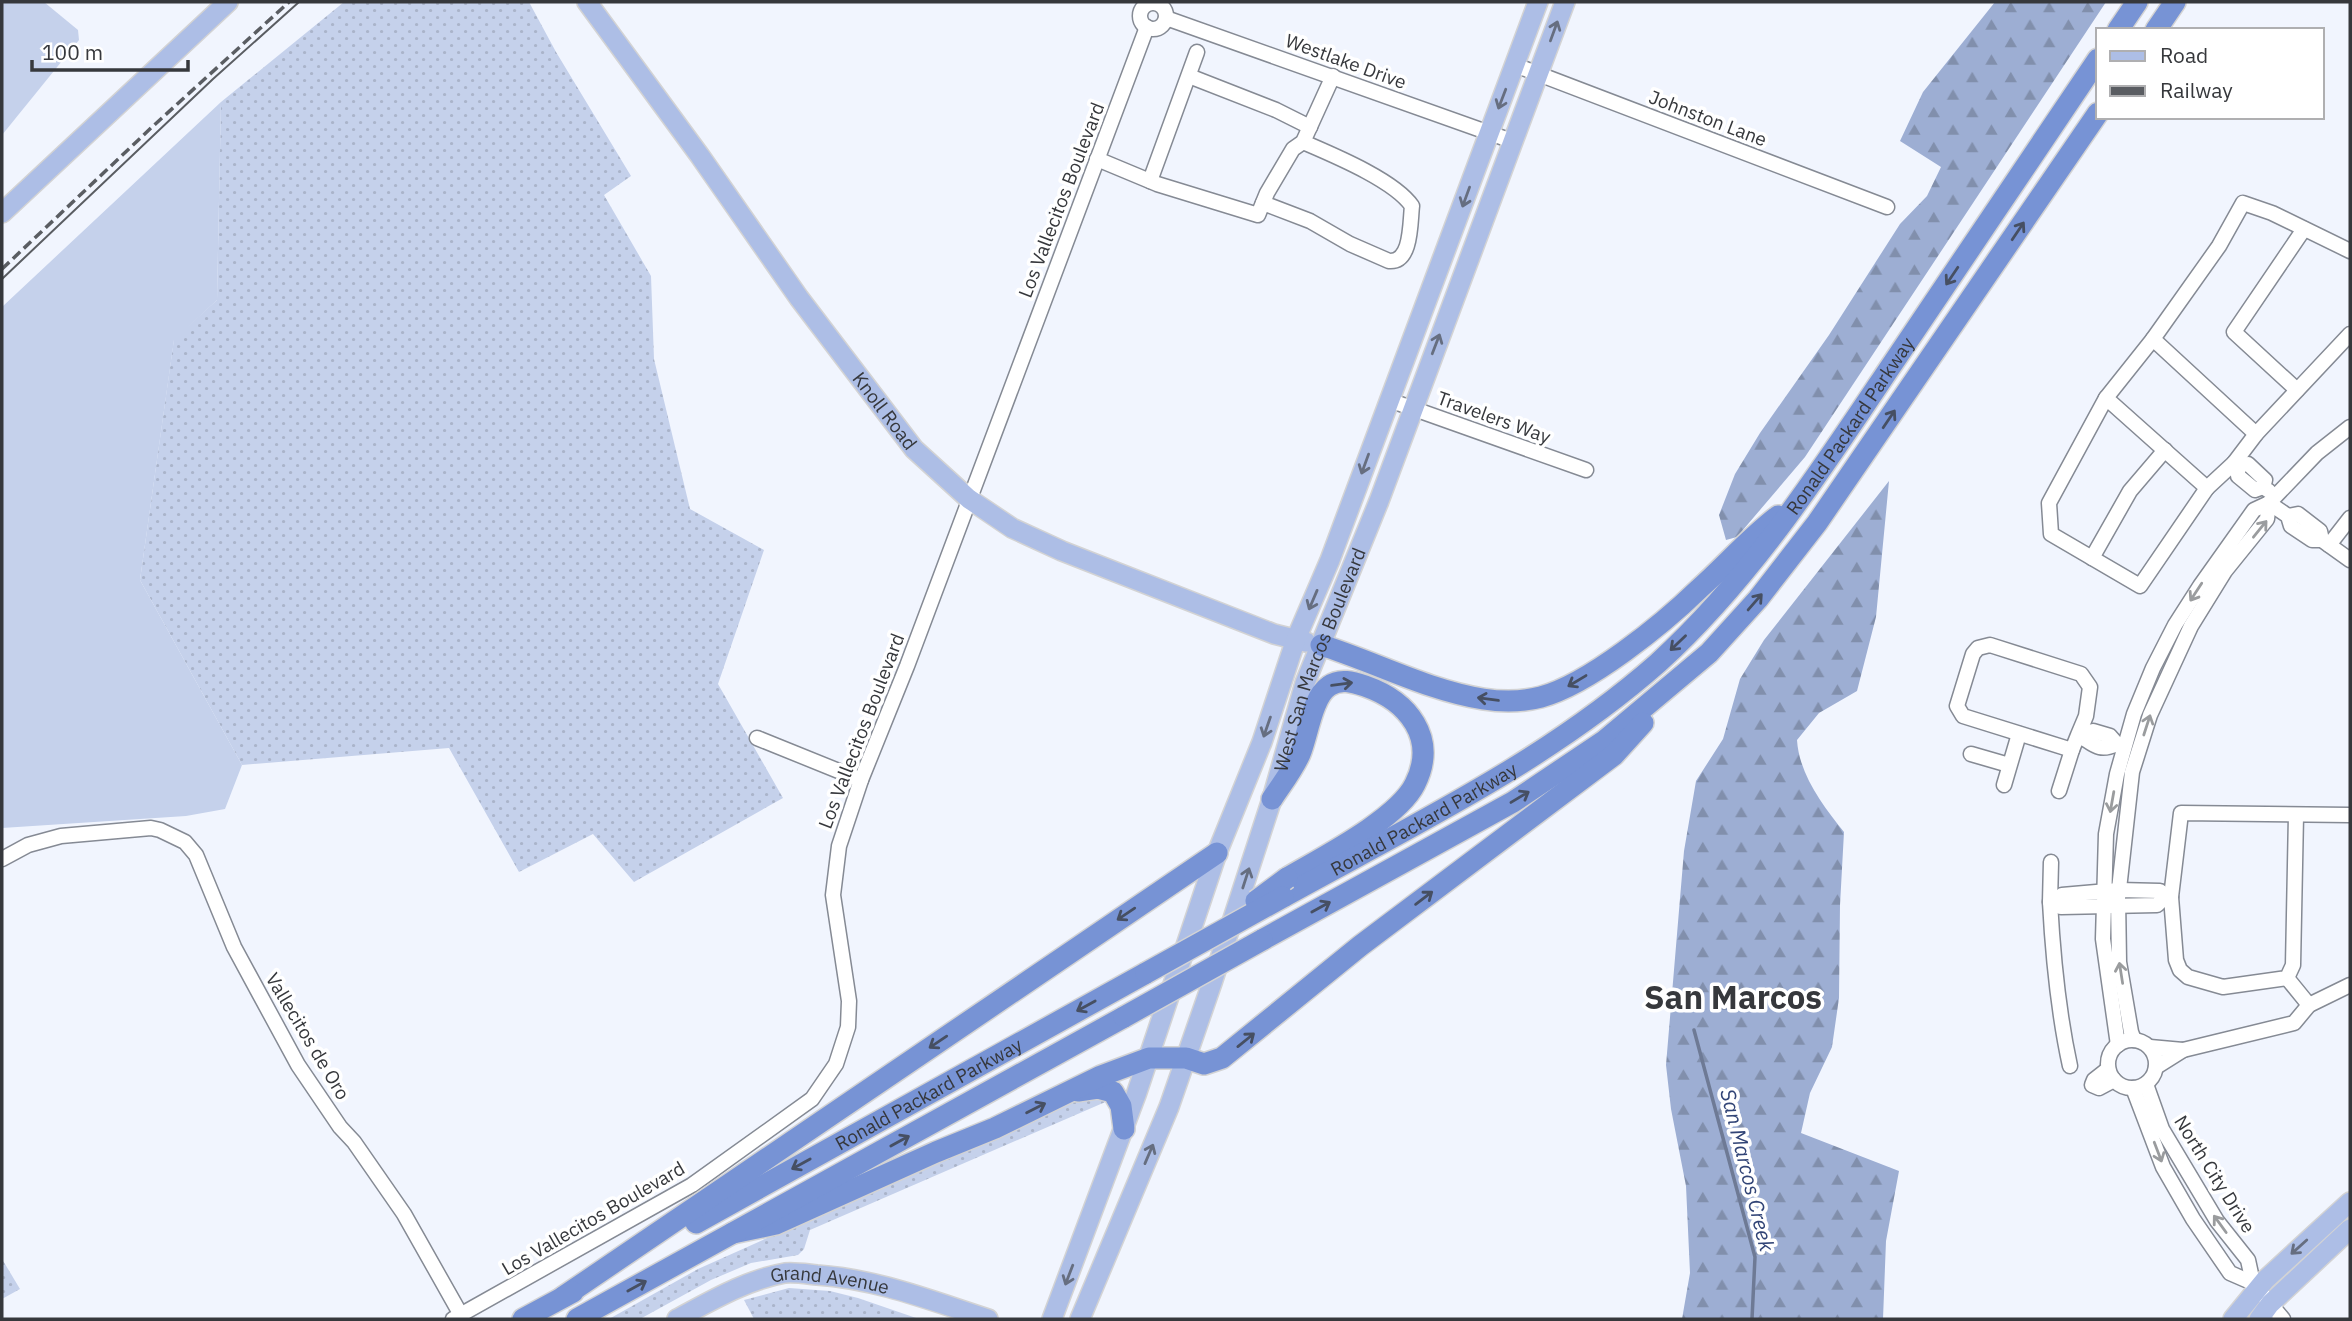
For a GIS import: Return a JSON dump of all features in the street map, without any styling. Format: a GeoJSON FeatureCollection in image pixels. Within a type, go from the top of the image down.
{"type":"FeatureCollection","features":[{"type":"Feature","properties":{"kind":"highway"},"geometry":{"type":"LineString","coordinates":[[2111,28],[2125,2]]}},
{"type":"Feature","properties":{"kind":"highway"},"geometry":{"type":"LineString","coordinates":[[2119,28],[2137,2]]}},
{"type":"Feature","properties":{"kind":"highway"},"geometry":{"type":"LineString","coordinates":[[2156,28],[2175,2]]}},
{"type":"Feature","properties":{"kind":"highway"},"geometry":{"type":"LineString","coordinates":[[2072,97],[2096,55]]}},
{"type":"Feature","properties":{"kind":"highway","name":"Ronald Packard Parkway"},"geometry":{"type":"LineString","coordinates":[[523,1319],[1199,944],[1285,888],[1500,776],[1605,707],[1658,663],[1714,607],[1802,498],[2096,62]]}},
{"type":"Feature","properties":{"kind":"highway","name":"Ronald Packard Parkway"},"geometry":{"type":"LineString","coordinates":[[577,1319],[1503,807],[1553,777],[1604,741],[1709,653],[1792,558],[2096,116]]}},
{"type":"Feature","properties":{"kind":"highway"},"geometry":{"type":"LineString","coordinates":[[1321,645],[1451,693],[1512,702],[1541,697],[1563,690],[1628,647],[1698,591],[1761,529],[1802,498]]}},
{"type":"Feature","properties":{"kind":"highway"},"geometry":{"type":"LineString","coordinates":[[733,1233],[776,1224],[995,1128],[1065,1092],[1149,1058],[1186,1058],[1203,1064],[1222,1058],[1360,946],[1614,755],[1709,653]]}},
{"type":"Feature","properties":{"kind":"highway"},"geometry":{"type":"LineString","coordinates":[[1272,799],[1299,755],[1318,699],[1328,686],[1349,681],[1385,694],[1407,710],[1421,740],[1423,755],[1421,771],[1414,787],[1392,812],[1285,888]]}},
{"type":"Feature","properties":{"kind":"highway"},"geometry":{"type":"LineString","coordinates":[[563,1297],[1217,853]]}},
{"type":"Feature","properties":{"kind":"highway"},"geometry":{"type":"LineString","coordinates":[[1065,1092],[1098,1088],[1113,1092],[1121,1106],[1124,1129]]}},
{"type":"Feature","properties":{"kind":"main road"},"geometry":{"type":"LineString","coordinates":[[2,212],[228,2]]}},
{"type":"Feature","properties":{"kind":"main road","name":"Knoll Road"},"geometry":{"type":"LineString","coordinates":[[587,2],[700,156],[799,298],[914,449],[969,499],[986,513],[1012,528],[1062,551],[1274,634],[1321,645]]}},
{"type":"Feature","properties":{"kind":"main road","name":"West San Marcos Boulevard"},"geometry":{"type":"LineString","coordinates":[[1052,1319],[1124,1129],[1217,853],[1262,742],[1296,639],[1342,528],[1538,2]]}},
{"type":"Feature","properties":{"kind":"main road","name":"West San Marcos Boulevard"},"geometry":{"type":"LineString","coordinates":[[1080,1319],[1169,1107],[1272,799],[1305,683],[1347,579],[1565,2]]}},
{"type":"Feature","properties":{"kind":"main road"},"geometry":{"type":"LineString","coordinates":[[1342,528],[1344,552],[1339,565],[1341,574],[1347,579]]}},
{"type":"Feature","properties":{"kind":"main road"},"geometry":{"type":"LineString","coordinates":[[2233,1319],[2255,1285],[2350,1202]]}},
{"type":"Feature","properties":{"kind":"main road"},"geometry":{"type":"LineString","coordinates":[[2271,1314],[2350,1228]]}},
{"type":"Feature","properties":{"kind":"main road","name":"Grand Avenue"},"geometry":{"type":"LineString","coordinates":[[677,1319],[721,1295],[766,1278],[788,1273],[848,1277],[883,1284],[988,1319]]}},
{"type":"Feature","properties":{"kind":"street"},"geometry":{"type":"LineString","coordinates":[[1150,3],[1157,4],[1163,8],[1166,18],[1159,28],[1147,27],[1142,22],[1141,14],[1150,3]]}},
{"type":"Feature","properties":{"kind":"street","name":"Westlake Drive"},"geometry":{"type":"LineString","coordinates":[[1166,18],[1512,141]]}},
{"type":"Feature","properties":{"kind":"street","name":"Los Vallecitos Boulevard"},"geometry":{"type":"LineString","coordinates":[[457,1317],[692,1185],[812,1099],[836,1064],[848,1027],[849,1001],[836,920],[834,882],[839,846],[861,780],[907,666],[1147,27]]}},
{"type":"Feature","properties":{"kind":"street"},"geometry":{"type":"LineString","coordinates":[[1150,181],[1197,52]]}},
{"type":"Feature","properties":{"kind":"street","name":"Johnston Lane"},"geometry":{"type":"LineString","coordinates":[[1515,65],[1887,207]]}},
{"type":"Feature","properties":{"kind":"street"},"geometry":{"type":"LineString","coordinates":[[1189,76],[1276,110],[1310,127]]}},
{"type":"Feature","properties":{"kind":"street"},"geometry":{"type":"LineString","coordinates":[[1097,159],[1150,181],[1258,215],[1293,149],[1303,142],[1333,76]]}},
{"type":"Feature","properties":{"kind":"street"},"geometry":{"type":"LineString","coordinates":[[1263,203],[1310,221],[1350,244],[1389,261],[1402,258],[1406,249],[1412,206],[1404,194],[1303,142]]}},
{"type":"Feature","properties":{"kind":"street"},"geometry":{"type":"LineString","coordinates":[[2350,251],[2272,213],[2243,203],[2219,246],[2153,339],[2106,398],[2049,503],[2051,534],[2140,586],[2207,488],[2236,464],[2256,435],[2350,334]]}},
{"type":"Feature","properties":{"kind":"street"},"geometry":{"type":"LineString","coordinates":[[2297,390],[2234,332],[2304,229]]}},
{"type":"Feature","properties":{"kind":"street"},"geometry":{"type":"LineString","coordinates":[[2153,339],[2256,435]]}},
{"type":"Feature","properties":{"kind":"street"},"geometry":{"type":"LineString","coordinates":[[2106,398],[2207,488]]}},
{"type":"Feature","properties":{"kind":"street","name":"Travelers Way"},"geometry":{"type":"LineString","coordinates":[[1389,400],[1586,470]]}},
{"type":"Feature","properties":{"kind":"street"},"geometry":{"type":"LineString","coordinates":[[2134,1040],[2119,962],[2106,834],[2117,774],[2134,714],[2175,625],[2254,510],[2272,500],[2317,453],[2350,427]]}},
{"type":"Feature","properties":{"kind":"street"},"geometry":{"type":"LineString","coordinates":[[2092,558],[2130,491],[2165,450]]}},
{"type":"Feature","properties":{"kind":"street"},"geometry":{"type":"LineString","coordinates":[[2236,464],[2248,464],[2265,480],[2263,487],[2288,516],[2298,514],[2320,531],[2325,543],[2350,560]]}},
{"type":"Feature","properties":{"kind":"street"},"geometry":{"type":"LineString","coordinates":[[2325,543],[2350,518]]}},
{"type":"Feature","properties":{"kind":"street"},"geometry":{"type":"LineString","coordinates":[[2059,791],[2086,716],[2090,687],[2081,674],[1990,645],[1978,648],[1969,662],[1957,706],[1959,711],[1964,716],[2072,750]]}},
{"type":"Feature","properties":{"kind":"street"},"geometry":{"type":"LineString","coordinates":[[2004,785],[2019,734]]}},
{"type":"Feature","properties":{"kind":"street"},"geometry":{"type":"LineString","coordinates":[[2079,736],[2088,744],[2107,749],[2127,746]]}},
{"type":"Feature","properties":{"kind":"street"},"geometry":{"type":"LineString","coordinates":[[757,738],[861,780]]}},
{"type":"Feature","properties":{"kind":"street"},"geometry":{"type":"LineString","coordinates":[[1971,754],[2009,765]]}},
{"type":"Feature","properties":{"kind":"street"},"geometry":{"type":"LineString","coordinates":[[2287,978],[2223,987],[2188,976],[2180,970],[2176,960],[2168,897],[2181,813],[2350,815]]}},
{"type":"Feature","properties":{"kind":"street"},"geometry":{"type":"LineString","coordinates":[[2287,978],[2293,965],[2296,815]]}},
{"type":"Feature","properties":{"kind":"street","name":"Vallecitos de Oro"},"geometry":{"type":"LineString","coordinates":[[2,859],[28,845],[61,836],[160,830],[185,842],[196,855],[234,947],[298,1065],[404,1214],[457,1317]]}},
{"type":"Feature","properties":{"kind":"street"},"geometry":{"type":"LineString","coordinates":[[2051,862],[2054,974],[2059,1016],[2070,1066]]}},
{"type":"Feature","properties":{"kind":"street"},"geometry":{"type":"LineString","coordinates":[[2053,902],[2062,895],[2157,905],[2168,897]]}},
{"type":"Feature","properties":{"kind":"street"},"geometry":{"type":"LineString","coordinates":[[2111,899],[2103,939],[2118,1045]]}},
{"type":"Feature","properties":{"kind":"street"},"geometry":{"type":"LineString","coordinates":[[2287,978],[2309,1005]]}},
{"type":"Feature","properties":{"kind":"street"},"geometry":{"type":"LineString","coordinates":[[2183,1050],[2150,1047],[2134,1040],[2118,1045],[2109,1056],[2111,1075],[2120,1085],[2140,1086],[2156,1067],[2183,1050],[2294,1023],[2309,1005],[2350,985]]}},
{"type":"Feature","properties":{"kind":"street"},"geometry":{"type":"LineString","coordinates":[[2150,1047],[2156,1067]]}},
{"type":"Feature","properties":{"kind":"street"},"geometry":{"type":"LineString","coordinates":[[2087,1088],[2094,1080],[2111,1075]]}},
{"type":"Feature","properties":{"kind":"street","name":"North City Drive"},"geometry":{"type":"LineString","coordinates":[[2140,1086],[2162,1129],[2217,1221],[2248,1260],[2255,1285]]}},
{"type":"Feature","properties":{"kind":"street","name":"North City Drive"},"geometry":{"type":"LineString","coordinates":[[2140,1086],[2163,1167],[2193,1219],[2230,1273],[2255,1285]]}},
{"type":"Feature","properties":{"kind":"street"},"geometry":{"type":"LineString","coordinates":[[2255,1285],[2271,1314]]}},
{"type":"Feature","properties":{"kind":"shaded area"},"geometry":{"type":"Polygon","coordinates":[[[2,2],[44,2],[78,30],[79,40],[2,135],[2,2]]]}},
{"type":"Feature","properties":{"kind":"shaded area"},"geometry":{"type":"Polygon","coordinates":[[[344,2],[529,2],[631,176],[604,195],[651,276],[654,359],[690,509],[764,550],[718,684],[783,798],[634,882],[593,834],[519,872],[449,748],[242,765],[140,580],[174,339],[217,300],[221,102],[344,2]]]}},
{"type":"Feature","properties":{"kind":"shaded area"},"geometry":{"type":"Polygon","coordinates":[[[221,102],[217,300],[174,340],[140,580],[242,765],[225,809],[186,816],[2,828],[2,307],[221,102]]]}},
{"type":"Feature","properties":{"kind":"shaded area"},"geometry":{"type":"Polygon","coordinates":[[[1096,1093],[1110,1100],[810,1230],[804,1249],[798,1255],[751,1263],[711,1280],[640,1319],[609,1319],[698,1269],[1077,1099],[1096,1093]]]}},
{"type":"Feature","properties":{"kind":"shaded area"},"geometry":{"type":"Polygon","coordinates":[[[2,1259],[20,1289],[2,1299],[2,1259]]]}},
{"type":"Feature","properties":{"kind":"shaded area"},"geometry":{"type":"Polygon","coordinates":[[[789,1288],[830,1291],[919,1319],[754,1319],[744,1300],[789,1288]]]}},
{"type":"Feature","properties":{"kind":"green space"},"geometry":{"type":"Polygon","coordinates":[[[1995,2],[2106,2],[1805,457],[1737,537],[1726,540],[1719,515],[1735,474],[1900,224],[1927,196],[1941,167],[1900,141],[1923,92],[1995,2]]]}},
{"type":"Feature","properties":{"kind":"green space"},"geometry":{"type":"Polygon","coordinates":[[[1889,481],[1876,617],[1857,691],[1819,713],[1797,740],[1807,777],[1844,832],[1839,998],[1832,1047],[1810,1093],[1801,1133],[1899,1171],[1886,1241],[1883,1319],[1682,1319],[1690,1273],[1686,1186],[1671,1109],[1666,1065],[1684,851],[1696,781],[1723,739],[1740,679],[1764,640],[1889,481]]]}},
{"type":"Feature","properties":{"kind":"waterway","name":"San Marcos Creek"},"geometry":{"type":"LineString","coordinates":[[1694,1030],[1755,1257],[1752,1319]]}},
{"type":"Feature","properties":{"kind":"tram line"},"geometry":{"type":"LineString","coordinates":[[2,279],[213,79],[299,2]]}},
{"type":"Feature","properties":{"kind":"railway"},"geometry":{"type":"LineString","coordinates":[[2,269],[289,2]]}},
{"type":"Feature","properties":{"kind":"district","name":"San Marcos"},"geometry":{"type":"Point","coordinates":[1733,997]}}]}
